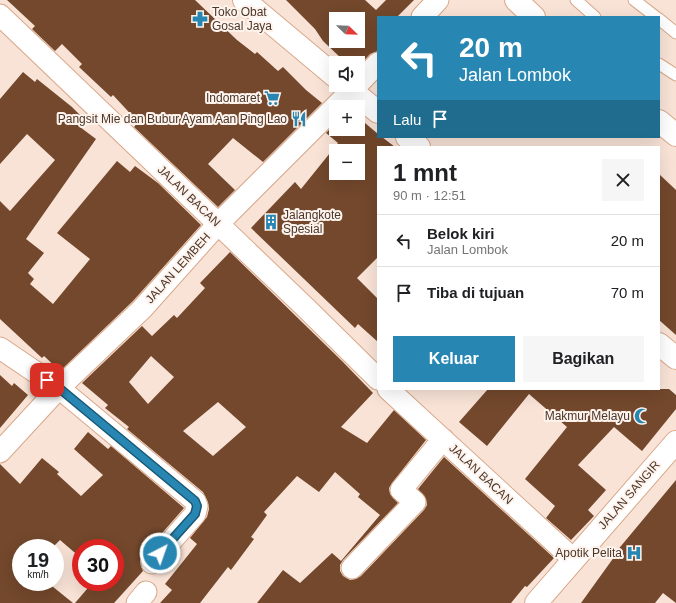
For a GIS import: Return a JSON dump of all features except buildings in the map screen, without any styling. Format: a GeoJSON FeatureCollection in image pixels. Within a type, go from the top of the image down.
{"type":"FeatureCollection","features":[{"type":"Feature","properties":{"kind":"main road"},"geometry":{"type":"LineString","coordinates":[[244,0],[329,68]]}},
{"type":"Feature","properties":{"kind":"main road"},"geometry":{"type":"LineString","coordinates":[[516,0],[533,16]]}},
{"type":"Feature","properties":{"kind":"main road"},"geometry":{"type":"LineString","coordinates":[[357,92],[377,111]]}},
{"type":"Feature","properties":{"kind":"main road"},"geometry":{"type":"LineString","coordinates":[[660,122],[676,135]]}},
{"type":"Feature","properties":{"kind":"main road"},"geometry":{"type":"LineString","coordinates":[[408,138],[418,146]]}},
{"type":"Feature","properties":{"kind":"main road"},"geometry":{"type":"LineString","coordinates":[[660,345],[676,358]]}},
{"type":"Feature","properties":{"kind":"main road","name":"JALAN SANGIR"},"geometry":{"type":"LineString","coordinates":[[536,603],[676,442]]}},
{"type":"Feature","properties":{"kind":"street"},"geometry":{"type":"LineString","coordinates":[[423,16],[438,0]]}},
{"type":"Feature","properties":{"kind":"street","name":"JALAN BACAN"},"geometry":{"type":"LineString","coordinates":[[0,15],[377,378]]}},
{"type":"Feature","properties":{"kind":"street","name":"JALAN LEMBEH"},"geometry":{"type":"LineString","coordinates":[[365,72],[377,64]]}},
{"type":"Feature","properties":{"kind":"street","name":"JALAN LEMBEH"},"geometry":{"type":"LineString","coordinates":[[0,452],[59,388],[142,309],[218,224],[342,92]]}},
{"type":"Feature","properties":{"kind":"street"},"geometry":{"type":"LineString","coordinates":[[0,348],[59,388],[195,501],[197,506],[195,514],[152,563]]}},
{"type":"Feature","properties":{"kind":"street","name":"JALAN BACAN"},"geometry":{"type":"LineString","coordinates":[[389,390],[573,559]]}},
{"type":"Feature","properties":{"kind":"street"},"geometry":{"type":"LineString","coordinates":[[352,568],[415,502],[401,490],[443,439]]}},
{"type":"Feature","properties":{"kind":"lane"},"geometry":{"type":"LineString","coordinates":[[576,0],[594,16]]}},
{"type":"Feature","properties":{"kind":"lane"},"geometry":{"type":"LineString","coordinates":[[634,0],[655,16]]}},
{"type":"Feature","properties":{"kind":"lane"},"geometry":{"type":"LineString","coordinates":[[660,20],[676,33]]}},
{"type":"Feature","properties":{"kind":"lane"},"geometry":{"type":"LineString","coordinates":[[660,65],[676,75]]}},
{"type":"Feature","properties":{"kind":"place","name":"Toko Obat Gosal Jaya"},"geometry":{"type":"Point","coordinates":[200,19]}},
{"type":"Feature","properties":{"kind":"place","name":"Indomaret"},"geometry":{"type":"Point","coordinates":[272,98]}},
{"type":"Feature","properties":{"kind":"place","name":"Pangsit Mie dan Bubur Ayam Aan Ping Lao"},"geometry":{"type":"Point","coordinates":[299,119]}},
{"type":"Feature","properties":{"kind":"place","name":"Jalangkote Spesial"},"geometry":{"type":"Point","coordinates":[271,222]}},
{"type":"Feature","properties":{"kind":"place","name":"Makmur Melayu"},"geometry":{"type":"Point","coordinates":[642,416]}},
{"type":"Feature","properties":{"kind":"place","name":"Apotik Pelita"},"geometry":{"type":"Point","coordinates":[634,553]}},
{"type":"Feature","properties":{"kind":"route"},"geometry":{"type":"LineString","coordinates":[[47,380],[59,388],[195,501],[197,506],[195,514],[160,553]]}}]}
